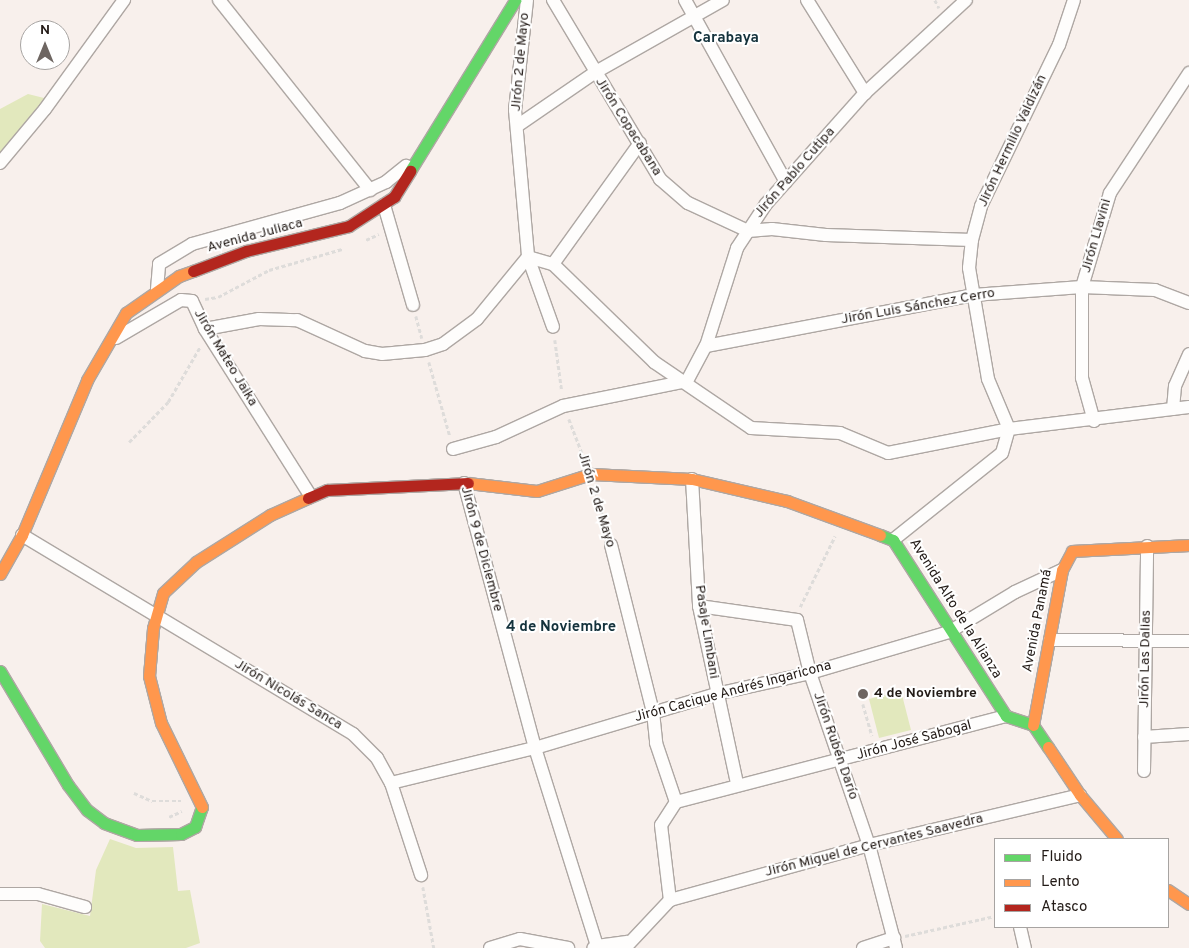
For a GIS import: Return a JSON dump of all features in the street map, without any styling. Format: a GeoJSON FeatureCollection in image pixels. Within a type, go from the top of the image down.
{"type":"FeatureCollection","features":[{"type":"Feature","properties":{"kind":"main road","name":"Avenida Juliaca"},"geometry":{"type":"LineString","coordinates":[[0,574],[22,535],[87,380],[126,313],[157,289],[215,260],[349,226],[384,205],[405,183],[418,157],[514,2]]}},
{"type":"Feature","properties":{"kind":"main road","name":"Avenida Alto de la Alianza"},"geometry":{"type":"LineString","coordinates":[[0,671],[68,785],[87,810],[104,823],[137,834],[166,836],[189,832],[199,820],[203,803],[177,761],[153,701],[149,676],[157,617],[163,593],[190,567],[262,520],[310,495],[356,487],[464,483],[537,491],[591,474],[692,479],[787,501],[841,523],[893,540],[949,632],[1006,716]]}},
{"type":"Feature","properties":{"kind":"main road","name":"Avenida Panamá"},"geometry":{"type":"LineString","coordinates":[[1033,725],[1062,570],[1072,551],[1081,548],[1189,545]]}},
{"type":"Feature","properties":{"kind":"main road"},"geometry":{"type":"LineString","coordinates":[[1006,716],[1033,725],[1080,795],[1116,838]]}},
{"type":"Feature","properties":{"kind":"main road"},"geometry":{"type":"LineString","coordinates":[[1169,891],[1189,904]]}},
{"type":"Feature","properties":{"kind":"street"},"geometry":{"type":"LineString","coordinates":[[0,163],[45,109],[124,0]]}},
{"type":"Feature","properties":{"kind":"street"},"geometry":{"type":"LineString","coordinates":[[219,0],[370,190]]}},
{"type":"Feature","properties":{"kind":"street","name":"Jirón 2 de Mayo"},"geometry":{"type":"LineString","coordinates":[[527,0],[517,80],[517,126],[528,257],[553,326]]}},
{"type":"Feature","properties":{"kind":"street","name":"Jirón Copacabana"},"geometry":{"type":"LineString","coordinates":[[553,0],[594,73],[672,191],[748,231]]}},
{"type":"Feature","properties":{"kind":"street"},"geometry":{"type":"LineString","coordinates":[[685,0],[786,182]]}},
{"type":"Feature","properties":{"kind":"street"},"geometry":{"type":"LineString","coordinates":[[517,126],[594,73],[723,0]]}},
{"type":"Feature","properties":{"kind":"street"},"geometry":{"type":"LineString","coordinates":[[807,0],[865,93]]}},
{"type":"Feature","properties":{"kind":"street","name":"Jirón Pablo Cutipa"},"geometry":{"type":"LineString","coordinates":[[687,381],[706,346],[729,266],[748,231],[786,182],[865,93],[966,0]]}},
{"type":"Feature","properties":{"kind":"street","name":"Jirón Hermilio Valdizán"},"geometry":{"type":"LineString","coordinates":[[1009,429],[988,379],[968,268],[972,240],[981,206],[1058,45],[1074,0]]}},
{"type":"Feature","properties":{"kind":"street","name":"Jirón Llavini"},"geometry":{"type":"LineString","coordinates":[[1094,421],[1082,378],[1082,287],[1110,193],[1189,73]]}},
{"type":"Feature","properties":{"kind":"street"},"geometry":{"type":"LineString","coordinates":[[553,264],[640,143]]}},
{"type":"Feature","properties":{"kind":"street"},"geometry":{"type":"LineString","coordinates":[[157,289],[159,264],[192,244],[340,203],[370,190],[418,157]]}},
{"type":"Feature","properties":{"kind":"street"},"geometry":{"type":"LineString","coordinates":[[384,205],[413,305]]}},
{"type":"Feature","properties":{"kind":"street"},"geometry":{"type":"LineString","coordinates":[[748,231],[772,229],[826,235],[972,240]]}},
{"type":"Feature","properties":{"kind":"street"},"geometry":{"type":"LineString","coordinates":[[205,329],[259,319],[297,320],[365,351],[382,354],[425,350],[442,344],[478,319],[528,257],[553,264],[654,362],[687,381],[751,428],[840,433],[881,452],[1009,429],[1094,421],[1189,408]]}},
{"type":"Feature","properties":{"kind":"street","name":"Jirón Luis Sánchez Cerro"},"geometry":{"type":"LineString","coordinates":[[706,346],[973,295],[1082,287],[1155,290],[1189,303]]}},
{"type":"Feature","properties":{"kind":"street","name":"Jirón Mateo Jaika"},"geometry":{"type":"LineString","coordinates":[[109,342],[181,300],[192,301],[205,329],[310,495]]}},
{"type":"Feature","properties":{"kind":"street"},"geometry":{"type":"LineString","coordinates":[[1173,409],[1175,386],[1189,354]]}},
{"type":"Feature","properties":{"kind":"street"},"geometry":{"type":"LineString","coordinates":[[453,449],[496,437],[563,406],[687,381]]}},
{"type":"Feature","properties":{"kind":"street"},"geometry":{"type":"LineString","coordinates":[[893,540],[1002,453],[1009,429]]}},
{"type":"Feature","properties":{"kind":"street","name":"Pasaje Limbani"},"geometry":{"type":"LineString","coordinates":[[692,479],[699,606],[716,694],[737,784]]}},
{"type":"Feature","properties":{"kind":"street","name":"Jirón 9 de Diciembre"},"geometry":{"type":"LineString","coordinates":[[464,483],[535,748],[595,947]]}},
{"type":"Feature","properties":{"kind":"street","name":"Jirón Nicolás Sanca"},"geometry":{"type":"LineString","coordinates":[[22,535],[353,734],[377,758],[391,783],[421,875]]}},
{"type":"Feature","properties":{"kind":"street","name":"Jirón 2 de Mayo"},"geometry":{"type":"LineString","coordinates":[[611,545],[653,712],[659,752],[676,802]]}},
{"type":"Feature","properties":{"kind":"street","name":"Jirón Las Dalias"},"geometry":{"type":"LineString","coordinates":[[1144,771],[1147,546]]}},
{"type":"Feature","properties":{"kind":"street","name":"Jirón Cacique Andrés Ingaricona"},"geometry":{"type":"LineString","coordinates":[[391,783],[535,748],[716,694],[810,673],[949,632],[1015,592],[1062,570]]}},
{"type":"Feature","properties":{"kind":"street"},"geometry":{"type":"LineString","coordinates":[[699,606],[794,618]]}},
{"type":"Feature","properties":{"kind":"street","name":"Jirón Rubén Darío"},"geometry":{"type":"LineString","coordinates":[[794,618],[800,628],[810,673],[868,845],[895,943]]}},
{"type":"Feature","properties":{"kind":"street"},"geometry":{"type":"LineString","coordinates":[[1050,640],[1189,641]]}},
{"type":"Feature","properties":{"kind":"street","name":"Jirón José Sabogal"},"geometry":{"type":"LineString","coordinates":[[676,802],[737,784],[841,761],[1006,716]]}},
{"type":"Feature","properties":{"kind":"street"},"geometry":{"type":"LineString","coordinates":[[1144,737],[1189,734]]}},
{"type":"Feature","properties":{"kind":"street","name":"Jirón Miguel de Cervantes Saavedra"},"geometry":{"type":"LineString","coordinates":[[670,900],[868,845],[1080,795]]}},
{"type":"Feature","properties":{"kind":"street"},"geometry":{"type":"LineString","coordinates":[[595,947],[626,945],[670,900],[661,825],[676,802]]}},
{"type":"Feature","properties":{"kind":"street"},"geometry":{"type":"LineString","coordinates":[[0,894],[38,894],[85,907]]}},
{"type":"Feature","properties":{"kind":"street"},"geometry":{"type":"LineString","coordinates":[[1020,928],[1025,948]]}},
{"type":"Feature","properties":{"kind":"street"},"geometry":{"type":"LineString","coordinates":[[490,948],[520,939],[568,948]]}},
{"type":"Feature","properties":{"kind":"street"},"geometry":{"type":"LineString","coordinates":[[863,948],[895,943]]}},
{"type":"Feature","properties":{"kind":"path"},"geometry":{"type":"LineString","coordinates":[[192,301],[218,298],[249,279]]}},
{"type":"Feature","properties":{"kind":"path"},"geometry":{"type":"LineString","coordinates":[[413,305],[453,449]]}},
{"type":"Feature","properties":{"kind":"path","name":"Jirón 2 de Mayo"},"geometry":{"type":"LineString","coordinates":[[553,326],[563,406],[591,474],[611,545]]}},
{"type":"Feature","properties":{"kind":"path"},"geometry":{"type":"LineString","coordinates":[[130,442],[168,402],[194,362],[205,329]]}},
{"type":"Feature","properties":{"kind":"path"},"geometry":{"type":"LineString","coordinates":[[794,618],[841,523]]}},
{"type":"Feature","properties":{"kind":"path"},"geometry":{"type":"LineString","coordinates":[[863,704],[873,740]]}},
{"type":"Feature","properties":{"kind":"path"},"geometry":{"type":"LineString","coordinates":[[134,793],[152,801],[182,801],[184,810],[164,819]]}},
{"type":"Feature","properties":{"kind":"path"},"geometry":{"type":"LineString","coordinates":[[421,875],[434,948]]}},
{"type":"Feature","properties":{"kind":"path"},"geometry":{"type":"LineString","coordinates":[[895,943],[994,916]]}},
{"type":"Feature","properties":{"kind":"green space"},"geometry":{"type":"Polygon","coordinates":[[[28,94],[56,101],[0,167],[0,109],[28,94]]]}},
{"type":"Feature","properties":{"kind":"green space"},"geometry":{"type":"Polygon","coordinates":[[[901,691],[911,730],[879,738],[869,699],[901,691]]]}},
{"type":"Feature","properties":{"kind":"green space"},"geometry":{"type":"Polygon","coordinates":[[[110,839],[136,848],[173,847],[178,891],[190,890],[200,943],[186,948],[45,948],[40,941],[42,904],[90,916],[96,870],[110,839]]]}},
{"type":"Feature","properties":{"kind":"traffic: fast"},"geometry":{"type":"LineString","coordinates":[[410,171],[515,0]]}},
{"type":"Feature","properties":{"kind":"traffic: fast"},"geometry":{"type":"LineString","coordinates":[[880,535],[893,540],[1006,716],[1033,725],[1048,747]]}},
{"type":"Feature","properties":{"kind":"traffic: fast"},"geometry":{"type":"LineString","coordinates":[[0,671],[68,785],[87,810],[104,823],[137,835],[181,834],[195,827],[202,807]]}},
{"type":"Feature","properties":{"kind":"traffic: slow"},"geometry":{"type":"LineString","coordinates":[[0,574],[22,535],[87,380],[126,313],[179,276],[193,271]]}},
{"type":"Feature","properties":{"kind":"traffic: slow"},"geometry":{"type":"LineString","coordinates":[[468,483],[537,491],[591,474],[692,479],[787,501],[880,535]]}},
{"type":"Feature","properties":{"kind":"traffic: slow"},"geometry":{"type":"LineString","coordinates":[[202,807],[161,723],[149,676],[153,628],[163,593],[196,562],[270,515],[308,498]]}},
{"type":"Feature","properties":{"kind":"traffic: slow"},"geometry":{"type":"LineString","coordinates":[[1033,725],[1062,570],[1072,551],[1189,545]]}},
{"type":"Feature","properties":{"kind":"traffic: slow"},"geometry":{"type":"LineString","coordinates":[[1048,747],[1080,795],[1116,838]]}},
{"type":"Feature","properties":{"kind":"traffic: slow"},"geometry":{"type":"LineString","coordinates":[[1169,891],[1189,904]]}},
{"type":"Feature","properties":{"kind":"traffic: jam"},"geometry":{"type":"LineString","coordinates":[[193,271],[246,251],[349,226],[394,197],[410,171]]}},
{"type":"Feature","properties":{"kind":"traffic: jam"},"geometry":{"type":"LineString","coordinates":[[308,498],[327,490],[468,483]]}},
{"type":"Feature","properties":{"kind":"place","name":"4 de Noviembre"},"geometry":{"type":"Point","coordinates":[863,694]}},
{"type":"Feature","properties":{"kind":"district","name":"Carabaya"},"geometry":{"type":"Point","coordinates":[726,39]}},
{"type":"Feature","properties":{"kind":"district","name":"4 de Noviembre"},"geometry":{"type":"Point","coordinates":[561,628]}}]}
